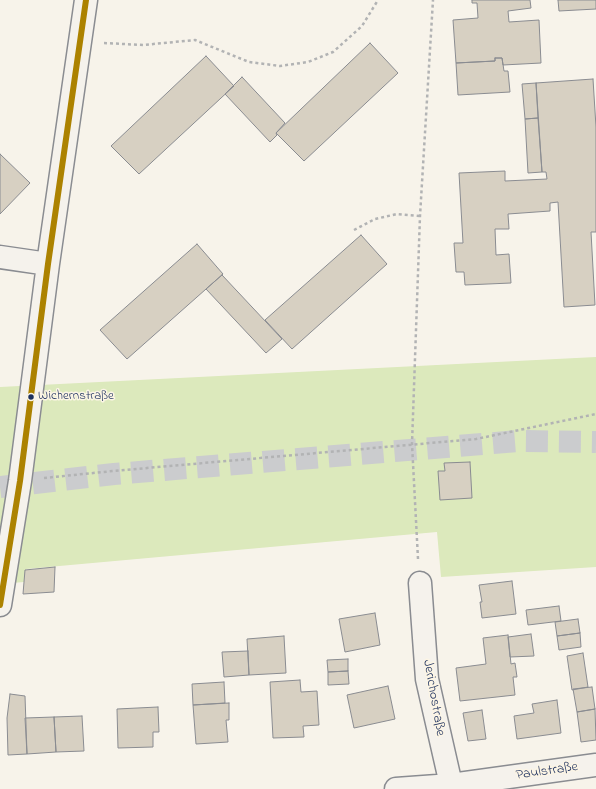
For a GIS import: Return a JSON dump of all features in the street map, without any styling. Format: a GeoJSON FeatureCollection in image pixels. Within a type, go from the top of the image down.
{"type":"FeatureCollection","features":[{"type":"Feature","properties":{"kind":"street"},"geometry":{"type":"LineString","coordinates":[[0,605],[20,481],[48,264],[86,0]]}},
{"type":"Feature","properties":{"kind":"street"},"geometry":{"type":"LineString","coordinates":[[0,257],[48,264]]}},
{"type":"Feature","properties":{"kind":"street","name":"Jerichostraße"},"geometry":{"type":"LineString","coordinates":[[420,583],[427,679],[451,787]]}},
{"type":"Feature","properties":{"kind":"street","name":"Paulstraße"},"geometry":{"type":"LineString","coordinates":[[396,789],[451,787],[596,765]]}},
{"type":"Feature","properties":{"kind":"path"},"geometry":{"type":"LineString","coordinates":[[80,39],[110,44],[143,45],[195,40],[249,62],[280,66],[308,62],[333,52],[362,26],[378,0]]}},
{"type":"Feature","properties":{"kind":"path"},"geometry":{"type":"LineString","coordinates":[[420,583],[412,444],[420,216],[433,0]]}},
{"type":"Feature","properties":{"kind":"path"},"geometry":{"type":"LineString","coordinates":[[354,230],[375,219],[397,214],[420,216]]}},
{"type":"Feature","properties":{"kind":"path"},"geometry":{"type":"LineString","coordinates":[[20,481],[113,471],[476,439],[596,414]]}},
{"type":"Feature","properties":{"kind":"green space"},"geometry":{"type":"Polygon","coordinates":[[[596,357],[596,567],[441,577],[437,532],[26,569],[24,582],[0,584],[0,387],[596,357]]]}},
{"type":"Feature","properties":{"kind":"building"},"geometry":{"type":"Polygon","coordinates":[[[472,0],[530,0],[531,8],[508,11],[509,22],[539,20],[541,63],[503,65],[502,58],[495,58],[495,61],[456,63],[453,20],[478,18],[477,3],[472,3],[472,0]]]}},
{"type":"Feature","properties":{"kind":"building"},"geometry":{"type":"Polygon","coordinates":[[[558,0],[596,0],[596,9],[559,11],[558,0]]]}},
{"type":"Feature","properties":{"kind":"building"},"geometry":{"type":"Polygon","coordinates":[[[370,43],[398,73],[304,161],[276,133],[370,43]]]}},
{"type":"Feature","properties":{"kind":"building"},"geometry":{"type":"Polygon","coordinates":[[[206,56],[234,86],[139,174],[111,146],[206,56]]]}},
{"type":"Feature","properties":{"kind":"building"},"geometry":{"type":"Polygon","coordinates":[[[495,58],[502,58],[504,71],[508,71],[510,92],[458,95],[456,63],[495,61],[495,58]]]}},
{"type":"Feature","properties":{"kind":"building"},"geometry":{"type":"Polygon","coordinates":[[[242,77],[285,123],[270,142],[225,94],[242,77]]]}},
{"type":"Feature","properties":{"kind":"building"},"geometry":{"type":"Polygon","coordinates":[[[593,79],[596,127],[596,232],[591,232],[595,305],[564,307],[558,202],[550,203],[550,211],[508,214],[509,229],[495,229],[496,255],[509,254],[511,283],[465,285],[464,272],[456,272],[454,243],[463,243],[459,173],[505,171],[505,181],[547,179],[546,172],[542,172],[536,83],[593,79]]]}},
{"type":"Feature","properties":{"kind":"building"},"geometry":{"type":"Polygon","coordinates":[[[536,83],[538,118],[525,119],[522,84],[536,83]]]}},
{"type":"Feature","properties":{"kind":"building"},"geometry":{"type":"Polygon","coordinates":[[[538,118],[542,172],[528,173],[525,119],[538,118]]]}},
{"type":"Feature","properties":{"kind":"building"},"geometry":{"type":"Polygon","coordinates":[[[0,154],[30,183],[0,214],[0,154]]]}},
{"type":"Feature","properties":{"kind":"building"},"geometry":{"type":"Polygon","coordinates":[[[361,235],[387,264],[292,349],[265,320],[361,235]]]}},
{"type":"Feature","properties":{"kind":"building"},"geometry":{"type":"Polygon","coordinates":[[[197,244],[223,274],[127,359],[100,330],[197,244]]]}},
{"type":"Feature","properties":{"kind":"building"},"geometry":{"type":"Polygon","coordinates":[[[222,275],[282,339],[266,353],[206,289],[222,275]]]}},
{"type":"Feature","properties":{"kind":"building"},"geometry":{"type":"Polygon","coordinates":[[[470,462],[472,498],[440,500],[438,471],[445,471],[444,463],[470,462]]]}},
{"type":"Feature","properties":{"kind":"building"},"geometry":{"type":"Polygon","coordinates":[[[55,567],[54,592],[23,594],[25,570],[55,567]]]}},
{"type":"Feature","properties":{"kind":"building"},"geometry":{"type":"Polygon","coordinates":[[[512,581],[516,614],[482,618],[480,602],[482,602],[479,585],[512,581]]]}},
{"type":"Feature","properties":{"kind":"building"},"geometry":{"type":"Polygon","coordinates":[[[559,606],[561,621],[528,625],[526,610],[559,606]]]}},
{"type":"Feature","properties":{"kind":"building"},"geometry":{"type":"Polygon","coordinates":[[[375,613],[380,645],[345,652],[339,619],[375,613]]]}},
{"type":"Feature","properties":{"kind":"building"},"geometry":{"type":"Polygon","coordinates":[[[578,619],[580,633],[557,636],[555,622],[578,619]]]}},
{"type":"Feature","properties":{"kind":"building"},"geometry":{"type":"Polygon","coordinates":[[[580,633],[581,647],[559,650],[557,636],[580,633]]]}},
{"type":"Feature","properties":{"kind":"building"},"geometry":{"type":"Polygon","coordinates":[[[531,634],[534,656],[510,657],[508,637],[531,634]]]}},
{"type":"Feature","properties":{"kind":"building"},"geometry":{"type":"Polygon","coordinates":[[[508,635],[511,664],[515,663],[517,677],[513,677],[515,695],[460,701],[456,668],[486,664],[483,638],[508,635]]]}},
{"type":"Feature","properties":{"kind":"building"},"geometry":{"type":"Polygon","coordinates":[[[284,636],[286,673],[249,675],[247,639],[284,636]]]}},
{"type":"Feature","properties":{"kind":"building"},"geometry":{"type":"Polygon","coordinates":[[[248,651],[249,675],[224,677],[222,652],[248,651]]]}},
{"type":"Feature","properties":{"kind":"building"},"geometry":{"type":"Polygon","coordinates":[[[583,653],[588,687],[572,690],[567,656],[583,653]]]}},
{"type":"Feature","properties":{"kind":"building"},"geometry":{"type":"Polygon","coordinates":[[[348,659],[348,671],[328,672],[327,660],[348,659]]]}},
{"type":"Feature","properties":{"kind":"building"},"geometry":{"type":"Polygon","coordinates":[[[348,671],[349,684],[328,685],[328,672],[348,671]]]}},
{"type":"Feature","properties":{"kind":"building"},"geometry":{"type":"Polygon","coordinates":[[[300,680],[301,692],[317,691],[319,725],[303,726],[304,737],[273,738],[270,682],[300,680]]]}},
{"type":"Feature","properties":{"kind":"building"},"geometry":{"type":"Polygon","coordinates":[[[224,682],[225,703],[193,705],[192,684],[224,682]]]}},
{"type":"Feature","properties":{"kind":"building"},"geometry":{"type":"Polygon","coordinates":[[[388,686],[395,719],[354,728],[347,695],[388,686]]]}},
{"type":"Feature","properties":{"kind":"building"},"geometry":{"type":"Polygon","coordinates":[[[592,687],[595,709],[577,712],[573,689],[592,687]]]}},
{"type":"Feature","properties":{"kind":"building"},"geometry":{"type":"Polygon","coordinates":[[[10,694],[25,696],[27,754],[8,755],[7,718],[10,694]]]}},
{"type":"Feature","properties":{"kind":"building"},"geometry":{"type":"Polygon","coordinates":[[[557,700],[561,733],[517,739],[514,716],[534,713],[532,704],[557,700]]]}},
{"type":"Feature","properties":{"kind":"building"},"geometry":{"type":"Polygon","coordinates":[[[229,703],[229,720],[226,720],[228,742],[196,744],[193,705],[229,703]]]}},
{"type":"Feature","properties":{"kind":"building"},"geometry":{"type":"Polygon","coordinates":[[[158,707],[159,732],[153,732],[153,747],[118,748],[117,709],[158,707]]]}},
{"type":"Feature","properties":{"kind":"building"},"geometry":{"type":"Polygon","coordinates":[[[595,709],[596,740],[581,742],[577,712],[595,709]]]}},
{"type":"Feature","properties":{"kind":"building"},"geometry":{"type":"Polygon","coordinates":[[[482,710],[486,739],[468,741],[463,713],[482,710]]]}},
{"type":"Feature","properties":{"kind":"building"},"geometry":{"type":"Polygon","coordinates":[[[82,716],[84,751],[56,752],[54,717],[82,716]]]}},
{"type":"Feature","properties":{"kind":"building"},"geometry":{"type":"Polygon","coordinates":[[[54,717],[56,752],[27,754],[25,718],[54,717]]]}},
{"type":"Feature","properties":{"kind":"tunnel"},"geometry":{"type":"LineString","coordinates":[[0,487],[114,474],[519,441],[596,442]]}},
{"type":"Feature","properties":{"kind":"transit line"},"geometry":{"type":"LineString","coordinates":[[0,605],[20,481],[48,264],[86,0]]}},
{"type":"Feature","properties":{"kind":"place","name":"Wichernstraße"},"geometry":{"type":"Point","coordinates":[31,397]}}]}
